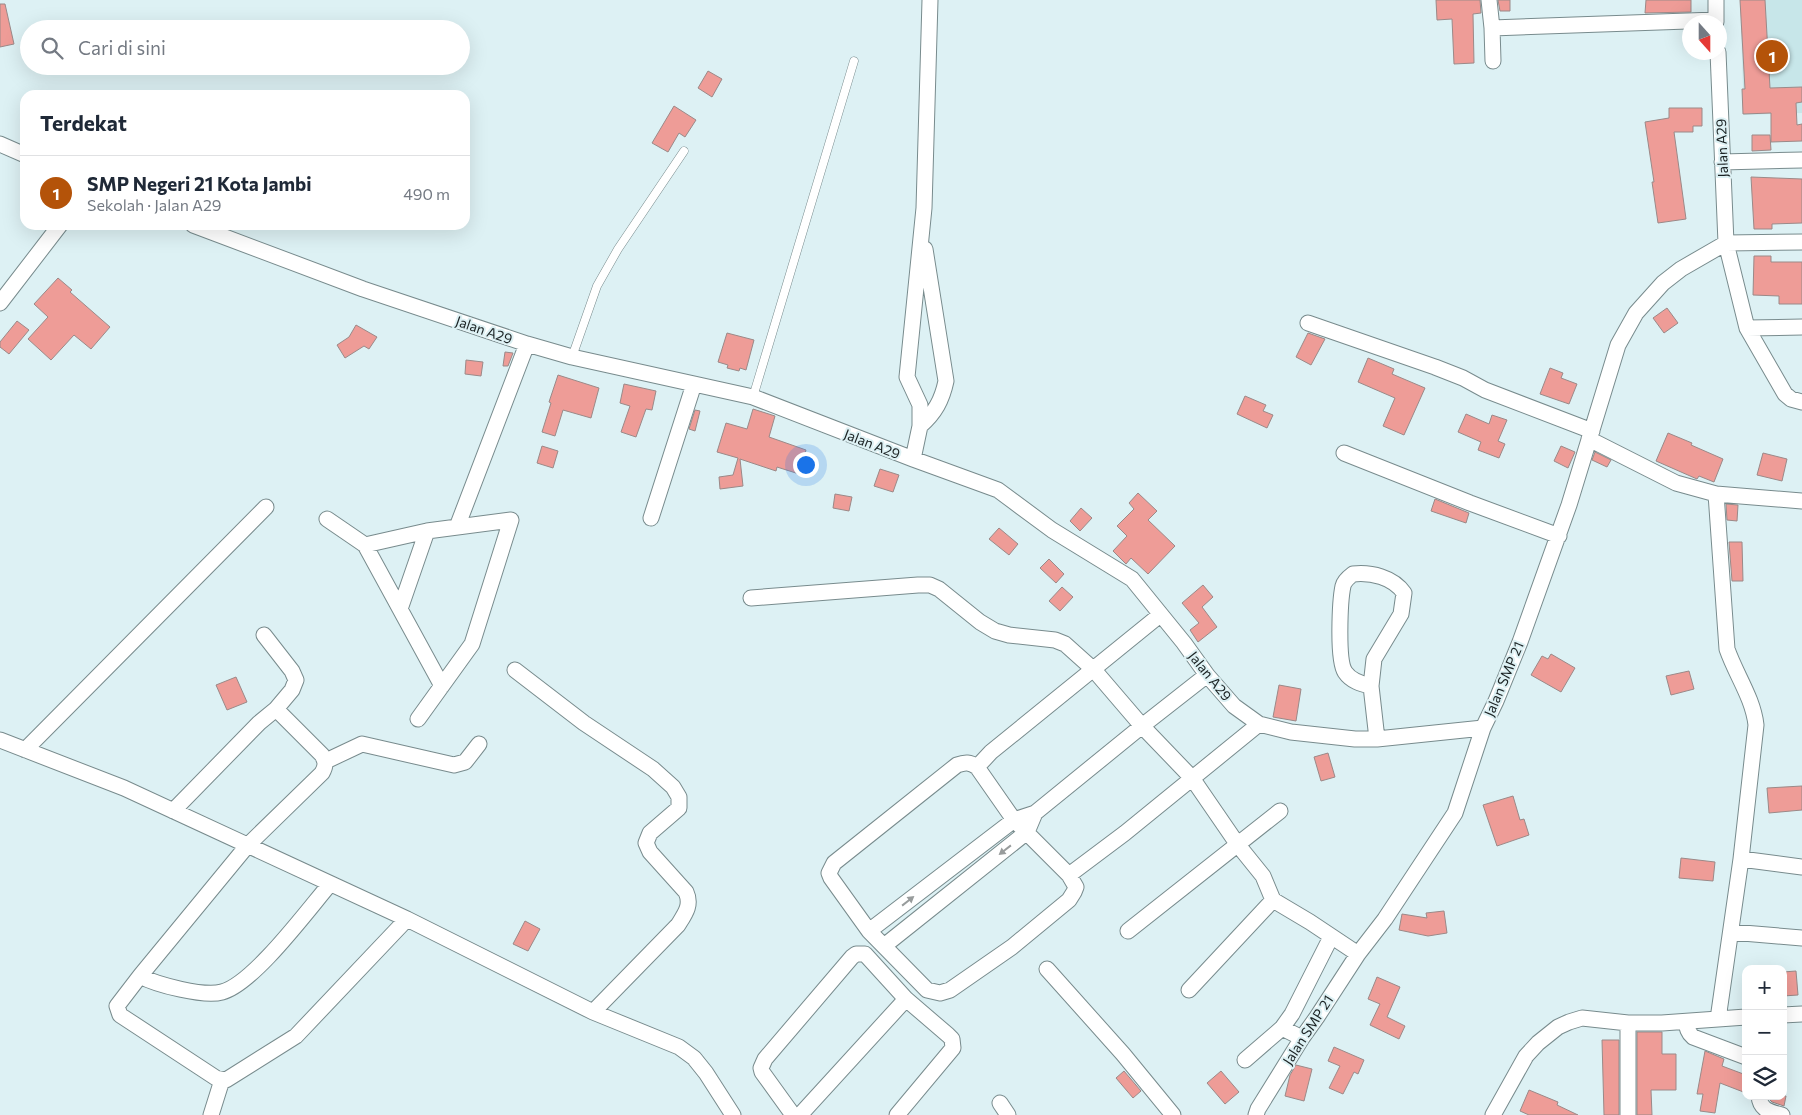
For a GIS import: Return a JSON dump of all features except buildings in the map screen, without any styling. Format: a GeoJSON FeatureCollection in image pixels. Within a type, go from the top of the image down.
{"type":"FeatureCollection","features":[{"type":"Feature","properties":{"kind":"street"},"geometry":{"type":"LineString","coordinates":[[913,460],[920,426],[920,405],[907,376],[922,228],[930,0]]}},
{"type":"Feature","properties":{"kind":"street"},"geometry":{"type":"LineString","coordinates":[[1489,0],[1494,62]]}},
{"type":"Feature","properties":{"kind":"street"},"geometry":{"type":"LineString","coordinates":[[1716,0],[1716,15]]}},
{"type":"Feature","properties":{"kind":"street"},"geometry":{"type":"LineString","coordinates":[[1492,28],[1682,23]]}},
{"type":"Feature","properties":{"kind":"street","name":"Jalan A29"},"geometry":{"type":"LineString","coordinates":[[1718,60],[1726,243],[1747,328],[1785,394],[1791,399],[1802,402]]}},
{"type":"Feature","properties":{"kind":"street"},"geometry":{"type":"LineString","coordinates":[[0,144],[20,153]]}},
{"type":"Feature","properties":{"kind":"street"},"geometry":{"type":"LineString","coordinates":[[1722,162],[1802,160]]}},
{"type":"Feature","properties":{"kind":"street"},"geometry":{"type":"LineString","coordinates":[[920,426],[928,419],[942,397],[946,380],[922,228]]}},
{"type":"Feature","properties":{"kind":"street"},"geometry":{"type":"LineString","coordinates":[[0,303],[56,230]]}},
{"type":"Feature","properties":{"kind":"street","name":"Jalan A29"},"geometry":{"type":"LineString","coordinates":[[206,230],[363,289],[527,344],[572,357],[752,397],[913,460],[998,490],[1052,530],[1132,579],[1184,643],[1207,676],[1234,706],[1259,724],[1291,732],[1354,739],[1377,739],[1483,728]]}},
{"type":"Feature","properties":{"kind":"street"},"geometry":{"type":"LineString","coordinates":[[1726,243],[1802,242]]}},
{"type":"Feature","properties":{"kind":"street","name":"Jalan SMP 21"},"geometry":{"type":"LineString","coordinates":[[1256,1115],[1302,1038],[1358,954],[1385,919],[1455,813],[1483,728],[1502,686],[1558,536],[1618,344],[1636,313],[1663,283],[1681,269],[1726,243]]}},
{"type":"Feature","properties":{"kind":"street"},"geometry":{"type":"LineString","coordinates":[[1308,323],[1463,378],[1485,390],[1591,435],[1676,483],[1716,494],[1802,502]]}},
{"type":"Feature","properties":{"kind":"street"},"geometry":{"type":"LineString","coordinates":[[1747,328],[1802,327]]}},
{"type":"Feature","properties":{"kind":"street"},"geometry":{"type":"LineString","coordinates":[[457,527],[527,344]]}},
{"type":"Feature","properties":{"kind":"street"},"geometry":{"type":"LineString","coordinates":[[651,518],[694,384]]}},
{"type":"Feature","properties":{"kind":"street"},"geometry":{"type":"LineString","coordinates":[[1344,453],[1558,536]]}},
{"type":"Feature","properties":{"kind":"street"},"geometry":{"type":"LineString","coordinates":[[1716,494],[1727,649],[1733,667],[1754,710],[1756,725],[1741,859],[1718,1019]]}},
{"type":"Feature","properties":{"kind":"street"},"geometry":{"type":"LineString","coordinates":[[25,750],[266,508]]}},
{"type":"Feature","properties":{"kind":"street"},"geometry":{"type":"LineString","coordinates":[[327,519],[366,545],[442,686]]}},
{"type":"Feature","properties":{"kind":"street"},"geometry":{"type":"LineString","coordinates":[[366,545],[427,531],[511,520],[472,644],[418,719]]}},
{"type":"Feature","properties":{"kind":"street"},"geometry":{"type":"LineString","coordinates":[[400,609],[427,531]]}},
{"type":"Feature","properties":{"kind":"street"},"geometry":{"type":"LineString","coordinates":[[1372,686],[1358,683],[1345,673],[1341,665],[1340,633],[1344,584],[1353,574],[1363,573],[1386,578],[1399,586],[1404,593],[1400,614],[1374,659],[1372,686],[1377,739]]}},
{"type":"Feature","properties":{"kind":"street"},"geometry":{"type":"LineString","coordinates":[[751,598],[930,585],[939,589],[980,622],[995,631],[1009,635],[1055,640],[1065,644],[1094,670],[1142,726],[1192,778],[1263,876],[1273,900],[1358,954]]}},
{"type":"Feature","properties":{"kind":"street"},"geometry":{"type":"LineString","coordinates":[[977,767],[991,752],[1160,615]]}},
{"type":"Feature","properties":{"kind":"street"},"geometry":{"type":"LineString","coordinates":[[173,811],[259,723],[276,709],[292,690],[296,680],[292,671],[264,635]]}},
{"type":"Feature","properties":{"kind":"street"},"geometry":{"type":"LineString","coordinates":[[515,670],[584,723],[653,769],[673,786],[679,797],[679,808],[650,833],[646,843],[650,852],[686,892],[689,899],[687,911],[678,925],[593,1012]]}},
{"type":"Feature","properties":{"kind":"street"},"geometry":{"type":"LineString","coordinates":[[869,931],[1014,820],[1035,813],[1207,676]]}},
{"type":"Feature","properties":{"kind":"street"},"geometry":{"type":"LineString","coordinates":[[276,709],[322,755],[326,761],[326,767],[247,846],[116,1006],[120,1015],[216,1078],[222,1080],[232,1077],[296,1036],[407,919]]}},
{"type":"Feature","properties":{"kind":"street"},"geometry":{"type":"LineString","coordinates":[[1069,875],[1259,724]]}},
{"type":"Feature","properties":{"kind":"street"},"geometry":{"type":"LineString","coordinates":[[0,740],[124,788],[407,919],[593,1012],[679,1047],[694,1058],[706,1073],[733,1115]]}},
{"type":"Feature","properties":{"kind":"street"},"geometry":{"type":"LineString","coordinates":[[326,761],[362,744],[454,765],[465,762],[478,744]]}},
{"type":"Feature","properties":{"kind":"street"},"geometry":{"type":"LineString","coordinates":[[964,762],[972,763],[977,767],[1014,820],[1069,875],[1076,887],[1069,900],[1012,947],[950,990],[940,993],[927,990],[869,931],[829,873],[834,863],[957,764],[964,762]]}},
{"type":"Feature","properties":{"kind":"street"},"geometry":{"type":"LineString","coordinates":[[1128,931],[1280,811]]}},
{"type":"Feature","properties":{"kind":"street"},"geometry":{"type":"LineString","coordinates":[[884,946],[1027,832],[1035,813]]}},
{"type":"Feature","properties":{"kind":"street"},"geometry":{"type":"LineString","coordinates":[[1741,859],[1802,867]]}},
{"type":"Feature","properties":{"kind":"street"},"geometry":{"type":"LineString","coordinates":[[140,976],[161,985],[212,994],[224,992],[238,985],[261,966],[330,884]]}},
{"type":"Feature","properties":{"kind":"street"},"geometry":{"type":"LineString","coordinates":[[1189,990],[1273,900]]}},
{"type":"Feature","properties":{"kind":"street"},"geometry":{"type":"LineString","coordinates":[[1731,932],[1802,938]]}},
{"type":"Feature","properties":{"kind":"street"},"geometry":{"type":"LineString","coordinates":[[1245,1060],[1282,1028],[1292,1014],[1331,937]]}},
{"type":"Feature","properties":{"kind":"street"},"geometry":{"type":"LineString","coordinates":[[793,1115],[762,1072],[761,1068],[764,1059],[856,954],[865,954],[906,999],[952,1039],[953,1048],[897,1115]]}},
{"type":"Feature","properties":{"kind":"street"},"geometry":{"type":"LineString","coordinates":[[1047,969],[1123,1054],[1173,1115]]}},
{"type":"Feature","properties":{"kind":"street"},"geometry":{"type":"LineString","coordinates":[[800,1115],[906,999]]}},
{"type":"Feature","properties":{"kind":"street"},"geometry":{"type":"LineString","coordinates":[[1787,1015],[1802,1014]]}},
{"type":"Feature","properties":{"kind":"street"},"geometry":{"type":"LineString","coordinates":[[1493,1115],[1526,1056],[1538,1043],[1569,1022],[1582,1018],[1628,1023],[1742,1018]]}},
{"type":"Feature","properties":{"kind":"street"},"geometry":{"type":"LineString","coordinates":[[1686,1022],[1690,1035],[1693,1037],[1742,1055]]}},
{"type":"Feature","properties":{"kind":"street"},"geometry":{"type":"LineString","coordinates":[[1628,1023],[1628,1115]]}},
{"type":"Feature","properties":{"kind":"street"},"geometry":{"type":"LineString","coordinates":[[1282,1028],[1302,1038]]}},
{"type":"Feature","properties":{"kind":"street"},"geometry":{"type":"LineString","coordinates":[[211,1115],[222,1080]]}},
{"type":"Feature","properties":{"kind":"street"},"geometry":{"type":"LineString","coordinates":[[817,1115],[822,1092]]}},
{"type":"Feature","properties":{"kind":"street"},"geometry":{"type":"LineString","coordinates":[[1760,1100],[1761,1106],[1765,1110],[1782,1115]]}},
{"type":"Feature","properties":{"kind":"lane"},"geometry":{"type":"LineString","coordinates":[[752,397],[854,61]]}},
{"type":"Feature","properties":{"kind":"lane"},"geometry":{"type":"LineString","coordinates":[[572,357],[597,286],[618,250],[684,150]]}},
{"type":"Feature","properties":{"kind":"shaded area"},"geometry":{"type":"Polygon","coordinates":[[[1740,0],[1802,0],[1802,113],[1744,115],[1740,0]]]}},
{"type":"Feature","properties":{"kind":"place","name":"SMP Negeri 21 Kota Jambi"},"geometry":{"type":"Point","coordinates":[1772,56]}}]}
